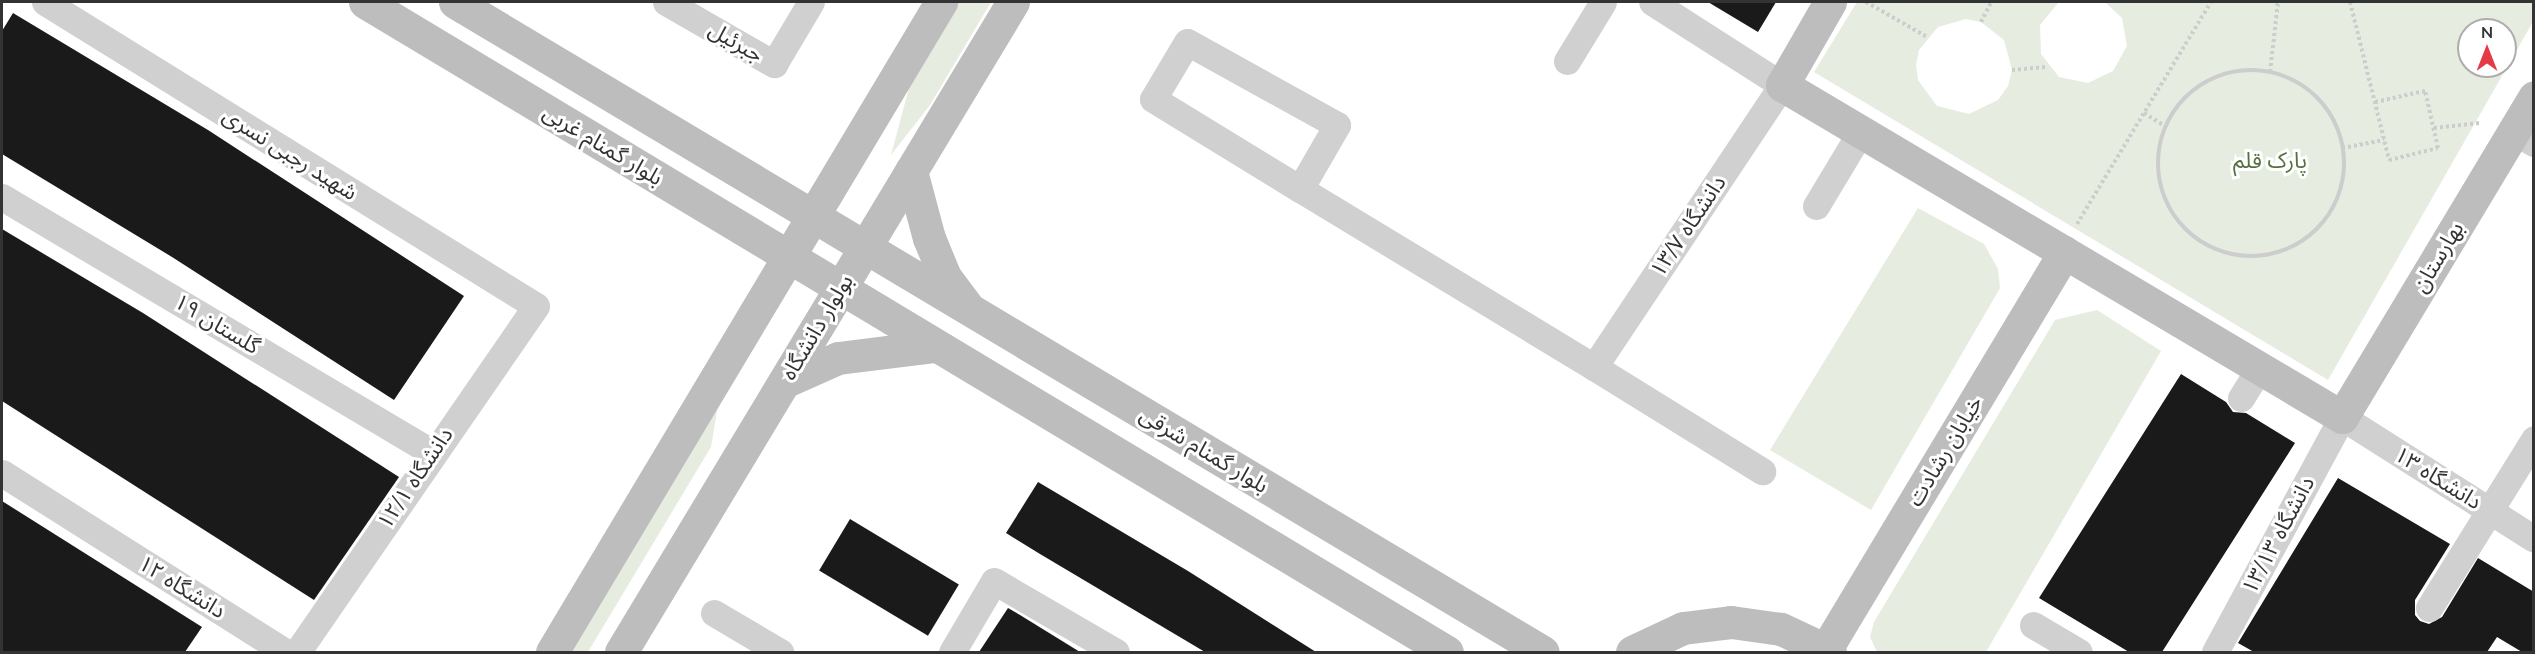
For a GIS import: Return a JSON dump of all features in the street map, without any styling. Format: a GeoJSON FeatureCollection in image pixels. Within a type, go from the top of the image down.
{"type":"FeatureCollection","features":[{"type":"Feature","properties":{"kind":"main road","name":"بلوار گمنام غربی"},"geometry":{"type":"LineString","coordinates":[[365,2],[840,289]]}},
{"type":"Feature","properties":{"kind":"main road","name":"بلوار گمنام غربی"},"geometry":{"type":"LineString","coordinates":[[455,2],[865,248]]}},
{"type":"Feature","properties":{"kind":"main road"},"geometry":{"type":"LineString","coordinates":[[552,652],[810,215],[940,2]]}},
{"type":"Feature","properties":{"kind":"main road","name":"بولوار دانشگاه"},"geometry":{"type":"LineString","coordinates":[[621,652],[1013,2]]}},
{"type":"Feature","properties":{"kind":"main road"},"geometry":{"type":"LineString","coordinates":[[1830,2],[1782,85],[2342,417]]}},
{"type":"Feature","properties":{"kind":"main road","name":"بهارستان"},"geometry":{"type":"LineString","coordinates":[[2342,417],[2523,137],[2534,97]]}},
{"type":"Feature","properties":{"kind":"main road"},"geometry":{"type":"LineString","coordinates":[[911,171],[933,248],[945,277],[970,311]]}},
{"type":"Feature","properties":{"kind":"main road","name":"بلوار گمنام شرقی"},"geometry":{"type":"LineString","coordinates":[[865,248],[1543,652]]}},
{"type":"Feature","properties":{"kind":"main road","name":"خیابان رشادت"},"geometry":{"type":"LineString","coordinates":[[1828,651],[2065,252]]}},
{"type":"Feature","properties":{"kind":"main road"},"geometry":{"type":"LineString","coordinates":[[840,289],[1447,652]]}},
{"type":"Feature","properties":{"kind":"main road"},"geometry":{"type":"LineString","coordinates":[[784,382],[838,358],[934,346]]}},
{"type":"Feature","properties":{"kind":"main road"},"geometry":{"type":"LineString","coordinates":[[1632,652],[1683,628],[1731,621],[1781,629],[1828,651]]}},
{"type":"Feature","properties":{"kind":"street","name":"شهید رجبی نسری"},"geometry":{"type":"LineString","coordinates":[[45,2],[536,306]]}},
{"type":"Feature","properties":{"kind":"street","name":"جبرئیل"},"geometry":{"type":"LineString","coordinates":[[666,2],[774,64],[812,2]]}},
{"type":"Feature","properties":{"kind":"street"},"geometry":{"type":"LineString","coordinates":[[1567,61],[1603,2]]}},
{"type":"Feature","properties":{"kind":"street"},"geometry":{"type":"LineString","coordinates":[[1652,2],[1782,85]]}},
{"type":"Feature","properties":{"kind":"street"},"geometry":{"type":"LineString","coordinates":[[1300,189],[1337,125],[1186,42],[1153,99],[1300,189],[1594,367],[1762,471]]}},
{"type":"Feature","properties":{"kind":"street","name":"دانشگاه ۱۳/۷"},"geometry":{"type":"LineString","coordinates":[[1594,367],[1782,85]]}},
{"type":"Feature","properties":{"kind":"street"},"geometry":{"type":"LineString","coordinates":[[1816,206],[1861,131]]}},
{"type":"Feature","properties":{"kind":"street","name":"گلستان ۱۹"},"geometry":{"type":"LineString","coordinates":[[2,196],[432,452]]}},
{"type":"Feature","properties":{"kind":"street","name":"دانشگاه ۱۲/۱"},"geometry":{"type":"LineString","coordinates":[[297,652],[432,452],[536,306]]}},
{"type":"Feature","properties":{"kind":"street"},"geometry":{"type":"LineString","coordinates":[[2241,398],[2260,368]]}},
{"type":"Feature","properties":{"kind":"street","name":"دانشگاه ۱۳"},"geometry":{"type":"LineString","coordinates":[[2342,417],[2534,539]]}},
{"type":"Feature","properties":{"kind":"street","name":"دانشگاه ۱۳/۱۳"},"geometry":{"type":"LineString","coordinates":[[2215,652],[2342,417]]}},
{"type":"Feature","properties":{"kind":"street"},"geometry":{"type":"LineString","coordinates":[[2429,608],[2534,439]]}},
{"type":"Feature","properties":{"kind":"street","name":"دانشگاه ۱۲"},"geometry":{"type":"LineString","coordinates":[[2,473],[285,652]]}},
{"type":"Feature","properties":{"kind":"street"},"geometry":{"type":"LineString","coordinates":[[952,652],[994,581],[1116,652]]}},
{"type":"Feature","properties":{"kind":"street"},"geometry":{"type":"LineString","coordinates":[[714,613],[780,652]]}},
{"type":"Feature","properties":{"kind":"street"},"geometry":{"type":"LineString","coordinates":[[2033,625],[2079,652]]}},
{"type":"Feature","properties":{"kind":"path"},"geometry":{"type":"LineString","coordinates":[[1866,2],[1927,37]]}},
{"type":"Feature","properties":{"kind":"path"},"geometry":{"type":"LineString","coordinates":[[1981,22],[1991,2]]}},
{"type":"Feature","properties":{"kind":"path"},"geometry":{"type":"LineString","coordinates":[[2065,252],[2075,228],[2211,2]]}},
{"type":"Feature","properties":{"kind":"path"},"geometry":{"type":"LineString","coordinates":[[2271,72],[2278,2]]}},
{"type":"Feature","properties":{"kind":"path"},"geometry":{"type":"LineString","coordinates":[[2350,2],[2388,160],[2438,148],[2425,91],[2375,102]]}},
{"type":"Feature","properties":{"kind":"path"},"geometry":{"type":"LineString","coordinates":[[2012,70],[2048,67]]}},
{"type":"Feature","properties":{"kind":"path"},"geometry":{"type":"LineString","coordinates":[[2239,71],[2271,72],[2300,84],[2324,105],[2339,132],[2344,164],[2339,195],[2323,222],[2301,242],[2283,250],[2244,256],[2215,249],[2190,234],[2170,211],[2160,183],[2157,154],[2165,126],[2183,99],[2208,80],[2239,71]]}},
{"type":"Feature","properties":{"kind":"path"},"geometry":{"type":"LineString","coordinates":[[2144,113],[2165,126]]}},
{"type":"Feature","properties":{"kind":"path"},"geometry":{"type":"LineString","coordinates":[[2434,128],[2475,121],[2523,137]]}},
{"type":"Feature","properties":{"kind":"path"},"geometry":{"type":"LineString","coordinates":[[2342,148],[2384,140]]}},
{"type":"Feature","properties":{"kind":"green space"},"geometry":{"type":"Polygon","coordinates":[[[956,2],[991,2],[930,105],[891,155],[913,73],[956,2]]]}},
{"type":"Feature","properties":{"kind":"green space","name":"پارک قلم"},"geometry":{"type":"Polygon","coordinates":[[[1857,2],[2059,2],[2040,25],[2041,54],[2059,77],[2088,83],[2113,71],[2127,46],[2122,18],[2105,2],[2533,2],[2534,20],[2517,50],[2517,18],[2457,18],[2457,78],[2501,78],[2328,380],[1814,72],[1857,2]],[[1966,19],[1938,27],[1919,50],[1916,65],[1918,80],[1937,106],[1969,114],[1998,100],[2008,86],[2012,70],[2004,40],[1981,22],[1966,19]]]}},
{"type":"Feature","properties":{"kind":"green space"},"geometry":{"type":"Polygon","coordinates":[[[1918,208],[1984,244],[1998,269],[2000,288],[1871,510],[1770,450],[1918,208]]]}},
{"type":"Feature","properties":{"kind":"green space"},"geometry":{"type":"Polygon","coordinates":[[[2097,310],[2161,351],[1986,652],[1877,652],[1870,637],[1874,622],[2055,320],[2097,310]]]}},
{"type":"Feature","properties":{"kind":"green space"},"geometry":{"type":"Polygon","coordinates":[[[718,405],[711,447],[588,652],[568,652],[718,405]]]}},
{"type":"Feature","properties":{"kind":"building"},"geometry":{"type":"Polygon","coordinates":[[[1708,2],[1776,2],[1758,32],[1708,2]]]}},
{"type":"Feature","properties":{"kind":"building"},"geometry":{"type":"Polygon","coordinates":[[[13,13],[208,130],[464,296],[394,400],[172,257],[2,154],[2,31],[13,13]]]}},
{"type":"Feature","properties":{"kind":"building"},"geometry":{"type":"Polygon","coordinates":[[[2,229],[143,313],[399,477],[314,600],[2,401],[2,229]]]}},
{"type":"Feature","properties":{"kind":"building"},"geometry":{"type":"Polygon","coordinates":[[[2181,374],[2226,402],[2233,412],[2246,413],[2295,443],[2162,652],[2129,652],[2039,598],[2181,374]]]}},
{"type":"Feature","properties":{"kind":"building"},"geometry":{"type":"Polygon","coordinates":[[[2338,478],[2450,544],[2415,600],[2415,615],[2420,621],[2429,624],[2442,617],[2478,558],[2534,592],[2534,652],[2522,652],[2497,637],[2487,652],[2254,652],[2238,643],[2338,478]]]}},
{"type":"Feature","properties":{"kind":"building"},"geometry":{"type":"Polygon","coordinates":[[[1038,482],[1188,571],[1316,652],[1205,652],[1040,554],[1006,533],[1038,482]]]}},
{"type":"Feature","properties":{"kind":"building"},"geometry":{"type":"Polygon","coordinates":[[[2,501],[202,627],[185,652],[2,652],[2,501]]]}},
{"type":"Feature","properties":{"kind":"building"},"geometry":{"type":"Polygon","coordinates":[[[850,519],[959,584],[928,636],[819,570],[850,519]]]}},
{"type":"Feature","properties":{"kind":"building"},"geometry":{"type":"Polygon","coordinates":[[[1008,608],[1020,615],[1080,652],[979,652],[1008,608]]]}}]}
